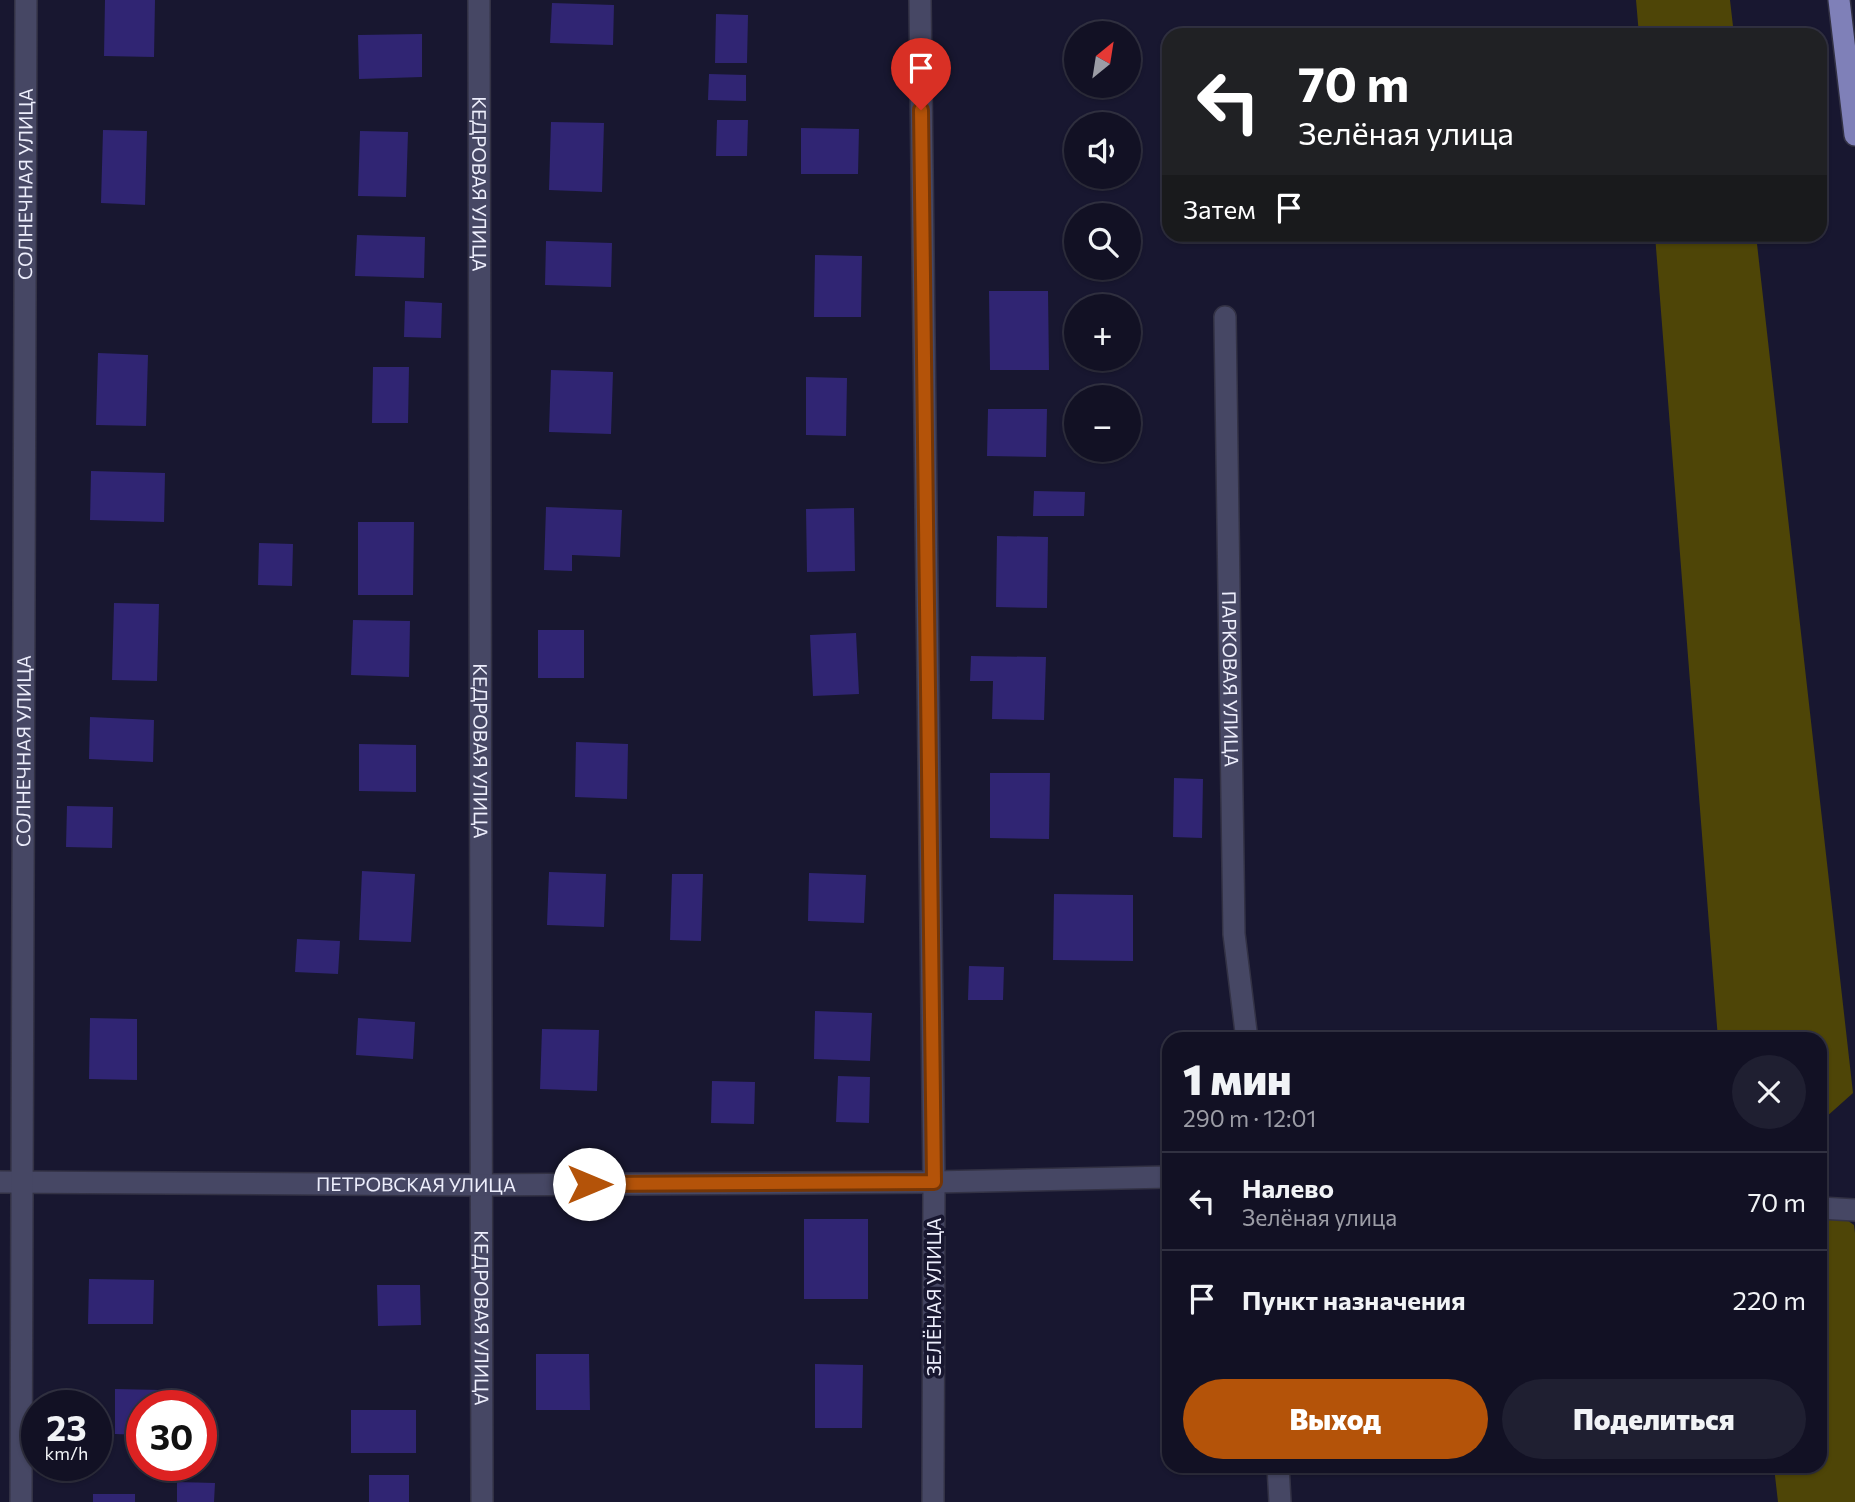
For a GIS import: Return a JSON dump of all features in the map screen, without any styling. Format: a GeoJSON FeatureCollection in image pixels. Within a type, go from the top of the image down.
{"type":"FeatureCollection","features":[{"type":"Feature","properties":{"kind":"main road"},"geometry":{"type":"LineString","coordinates":[[1839,0],[1855,135]]}},
{"type":"Feature","properties":{"kind":"street","name":"СОЛНЕЧНАЯ УЛИЦА"},"geometry":{"type":"LineString","coordinates":[[21,1502],[11,1182],[26,0]]}},
{"type":"Feature","properties":{"kind":"street","name":"КЕДРОВАЯ УЛИЦА"},"geometry":{"type":"LineString","coordinates":[[479,0],[482,1502]]}},
{"type":"Feature","properties":{"kind":"street","name":"ЗЕЛЁНАЯ УЛИЦА"},"geometry":{"type":"LineString","coordinates":[[920,0],[934,1182],[933,1502]]}},
{"type":"Feature","properties":{"kind":"street","name":"ПАРКОВАЯ УЛИЦА"},"geometry":{"type":"LineString","coordinates":[[1225,317],[1234,934],[1246,1032]]}},
{"type":"Feature","properties":{"kind":"street","name":"ПЕТРОВСКАЯ УЛИЦА"},"geometry":{"type":"LineString","coordinates":[[11,1182],[482,1185],[934,1182],[1162,1177]]}},
{"type":"Feature","properties":{"kind":"street"},"geometry":{"type":"LineString","coordinates":[[1827,1208],[1855,1210]]}},
{"type":"Feature","properties":{"kind":"street"},"geometry":{"type":"LineString","coordinates":[[1278,1473],[1280,1502]]}},
{"type":"Feature","properties":{"kind":"shaded area"},"geometry":{"type":"Polygon","coordinates":[[[1636,0],[1730,0],[1733,28],[1638,28],[1636,0]]]}},
{"type":"Feature","properties":{"kind":"shaded area"},"geometry":{"type":"Polygon","coordinates":[[[1656,242],[1757,242],[1853,1093],[1827,1116],[1827,1032],[1717,1032],[1656,242]]]}},
{"type":"Feature","properties":{"kind":"shaded area"},"geometry":{"type":"Polygon","coordinates":[[[1827,1208],[1854,1225],[1855,1233],[1855,1502],[1778,1502],[1775,1473],[1827,1473],[1827,1208]]]}},
{"type":"Feature","properties":{"kind":"building"},"geometry":{"type":"Polygon","coordinates":[[[105,0],[155,0],[154,57],[104,56],[105,0]]]}},
{"type":"Feature","properties":{"kind":"building"},"geometry":{"type":"Polygon","coordinates":[[[552,3],[614,5],[613,45],[550,43],[552,3]]]}},
{"type":"Feature","properties":{"kind":"building"},"geometry":{"type":"Polygon","coordinates":[[[716,14],[748,15],[747,63],[715,63],[716,14]]]}},
{"type":"Feature","properties":{"kind":"building"},"geometry":{"type":"Polygon","coordinates":[[[422,34],[422,77],[359,79],[358,35],[422,34]]]}},
{"type":"Feature","properties":{"kind":"building"},"geometry":{"type":"Polygon","coordinates":[[[709,74],[746,75],[746,101],[708,100],[709,74]]]}},
{"type":"Feature","properties":{"kind":"building"},"geometry":{"type":"Polygon","coordinates":[[[717,120],[748,120],[747,156],[716,156],[717,120]]]}},
{"type":"Feature","properties":{"kind":"building"},"geometry":{"type":"Polygon","coordinates":[[[551,122],[604,123],[602,192],[549,190],[551,122]]]}},
{"type":"Feature","properties":{"kind":"building"},"geometry":{"type":"Polygon","coordinates":[[[801,128],[859,129],[858,174],[801,174],[801,128]]]}},
{"type":"Feature","properties":{"kind":"building"},"geometry":{"type":"Polygon","coordinates":[[[103,130],[147,131],[145,205],[101,203],[103,130]]]}},
{"type":"Feature","properties":{"kind":"building"},"geometry":{"type":"Polygon","coordinates":[[[360,131],[408,132],[406,197],[358,196],[360,131]]]}},
{"type":"Feature","properties":{"kind":"building"},"geometry":{"type":"Polygon","coordinates":[[[357,235],[425,237],[424,278],[355,276],[357,235]]]}},
{"type":"Feature","properties":{"kind":"building"},"geometry":{"type":"Polygon","coordinates":[[[546,241],[612,243],[611,287],[545,285],[546,241]]]}},
{"type":"Feature","properties":{"kind":"building"},"geometry":{"type":"Polygon","coordinates":[[[815,255],[862,256],[861,317],[814,317],[815,255]]]}},
{"type":"Feature","properties":{"kind":"building"},"geometry":{"type":"Polygon","coordinates":[[[989,291],[1048,291],[1049,370],[990,370],[989,291]]]}},
{"type":"Feature","properties":{"kind":"building"},"geometry":{"type":"Polygon","coordinates":[[[405,301],[442,303],[441,338],[404,337],[405,301]]]}},
{"type":"Feature","properties":{"kind":"building"},"geometry":{"type":"Polygon","coordinates":[[[98,353],[148,355],[146,426],[96,425],[98,353]]]}},
{"type":"Feature","properties":{"kind":"building"},"geometry":{"type":"Polygon","coordinates":[[[373,367],[409,367],[408,423],[372,423],[373,367]]]}},
{"type":"Feature","properties":{"kind":"building"},"geometry":{"type":"Polygon","coordinates":[[[551,370],[613,372],[611,434],[549,432],[551,370]]]}},
{"type":"Feature","properties":{"kind":"building"},"geometry":{"type":"Polygon","coordinates":[[[806,377],[847,378],[846,436],[806,435],[806,377]]]}},
{"type":"Feature","properties":{"kind":"building"},"geometry":{"type":"Polygon","coordinates":[[[988,409],[1047,409],[1046,457],[987,456],[988,409]]]}},
{"type":"Feature","properties":{"kind":"building"},"geometry":{"type":"Polygon","coordinates":[[[91,471],[165,473],[164,522],[90,520],[91,471]]]}},
{"type":"Feature","properties":{"kind":"building"},"geometry":{"type":"Polygon","coordinates":[[[1034,491],[1085,492],[1084,516],[1033,516],[1034,491]]]}},
{"type":"Feature","properties":{"kind":"building"},"geometry":{"type":"Polygon","coordinates":[[[546,507],[622,510],[620,557],[572,555],[572,571],[544,570],[546,507]]]}},
{"type":"Feature","properties":{"kind":"building"},"geometry":{"type":"Polygon","coordinates":[[[854,508],[855,571],[807,572],[806,509],[854,508]]]}},
{"type":"Feature","properties":{"kind":"building"},"geometry":{"type":"Polygon","coordinates":[[[358,522],[414,522],[413,595],[358,595],[358,522]]]}},
{"type":"Feature","properties":{"kind":"building"},"geometry":{"type":"Polygon","coordinates":[[[997,536],[1048,537],[1047,608],[996,607],[997,536]]]}},
{"type":"Feature","properties":{"kind":"building"},"geometry":{"type":"Polygon","coordinates":[[[259,543],[293,544],[292,586],[258,585],[259,543]]]}},
{"type":"Feature","properties":{"kind":"building"},"geometry":{"type":"Polygon","coordinates":[[[114,603],[159,604],[157,681],[112,680],[114,603]]]}},
{"type":"Feature","properties":{"kind":"building"},"geometry":{"type":"Polygon","coordinates":[[[353,620],[410,621],[409,677],[351,675],[353,620]]]}},
{"type":"Feature","properties":{"kind":"building"},"geometry":{"type":"Polygon","coordinates":[[[538,630],[584,630],[584,678],[538,678],[538,630]]]}},
{"type":"Feature","properties":{"kind":"building"},"geometry":{"type":"Polygon","coordinates":[[[856,633],[859,694],[813,696],[810,635],[856,633]]]}},
{"type":"Feature","properties":{"kind":"building"},"geometry":{"type":"Polygon","coordinates":[[[971,656],[1046,657],[1044,720],[992,719],[993,681],[970,681],[971,656]]]}},
{"type":"Feature","properties":{"kind":"building"},"geometry":{"type":"Polygon","coordinates":[[[90,717],[154,720],[153,762],[89,759],[90,717]]]}},
{"type":"Feature","properties":{"kind":"building"},"geometry":{"type":"Polygon","coordinates":[[[576,742],[628,744],[627,799],[575,797],[576,742]]]}},
{"type":"Feature","properties":{"kind":"building"},"geometry":{"type":"Polygon","coordinates":[[[359,744],[416,745],[416,792],[359,791],[359,744]]]}},
{"type":"Feature","properties":{"kind":"building"},"geometry":{"type":"Polygon","coordinates":[[[990,773],[1050,773],[1049,839],[990,838],[990,773]]]}},
{"type":"Feature","properties":{"kind":"building"},"geometry":{"type":"Polygon","coordinates":[[[1174,778],[1203,779],[1202,838],[1173,837],[1174,778]]]}},
{"type":"Feature","properties":{"kind":"building"},"geometry":{"type":"Polygon","coordinates":[[[67,806],[113,807],[112,848],[66,847],[67,806]]]}},
{"type":"Feature","properties":{"kind":"building"},"geometry":{"type":"Polygon","coordinates":[[[362,871],[415,874],[411,942],[359,940],[362,871]]]}},
{"type":"Feature","properties":{"kind":"building"},"geometry":{"type":"Polygon","coordinates":[[[549,872],[606,874],[604,927],[547,925],[549,872]]]}},
{"type":"Feature","properties":{"kind":"building"},"geometry":{"type":"Polygon","coordinates":[[[809,873],[866,875],[864,923],[808,921],[809,873]]]}},
{"type":"Feature","properties":{"kind":"building"},"geometry":{"type":"Polygon","coordinates":[[[672,874],[703,874],[701,941],[670,940],[672,874]]]}},
{"type":"Feature","properties":{"kind":"building"},"geometry":{"type":"Polygon","coordinates":[[[1054,894],[1133,895],[1133,961],[1053,960],[1054,894]]]}},
{"type":"Feature","properties":{"kind":"building"},"geometry":{"type":"Polygon","coordinates":[[[297,939],[340,941],[338,974],[295,972],[297,939]]]}},
{"type":"Feature","properties":{"kind":"building"},"geometry":{"type":"Polygon","coordinates":[[[969,966],[1004,967],[1003,1000],[968,1000],[969,966]]]}},
{"type":"Feature","properties":{"kind":"building"},"geometry":{"type":"Polygon","coordinates":[[[815,1011],[872,1013],[870,1061],[814,1059],[815,1011]]]}},
{"type":"Feature","properties":{"kind":"building"},"geometry":{"type":"Polygon","coordinates":[[[90,1018],[137,1019],[137,1080],[89,1079],[90,1018]]]}},
{"type":"Feature","properties":{"kind":"building"},"geometry":{"type":"Polygon","coordinates":[[[358,1018],[415,1022],[413,1059],[356,1055],[358,1018]]]}},
{"type":"Feature","properties":{"kind":"building"},"geometry":{"type":"Polygon","coordinates":[[[542,1029],[599,1030],[597,1091],[540,1089],[542,1029]]]}},
{"type":"Feature","properties":{"kind":"building"},"geometry":{"type":"Polygon","coordinates":[[[838,1076],[870,1077],[869,1123],[836,1122],[838,1076]]]}},
{"type":"Feature","properties":{"kind":"building"},"geometry":{"type":"Polygon","coordinates":[[[712,1081],[755,1082],[754,1124],[711,1123],[712,1081]]]}},
{"type":"Feature","properties":{"kind":"building"},"geometry":{"type":"Polygon","coordinates":[[[804,1219],[868,1219],[868,1299],[804,1299],[804,1219]]]}},
{"type":"Feature","properties":{"kind":"building"},"geometry":{"type":"Polygon","coordinates":[[[89,1279],[154,1280],[153,1324],[88,1324],[89,1279]]]}},
{"type":"Feature","properties":{"kind":"building"},"geometry":{"type":"Polygon","coordinates":[[[377,1285],[420,1285],[421,1325],[378,1326],[377,1285]]]}},
{"type":"Feature","properties":{"kind":"building"},"geometry":{"type":"Polygon","coordinates":[[[536,1354],[589,1354],[590,1410],[536,1410],[536,1354]]]}},
{"type":"Feature","properties":{"kind":"building"},"geometry":{"type":"Polygon","coordinates":[[[815,1364],[863,1365],[862,1428],[815,1428],[815,1364]]]}},
{"type":"Feature","properties":{"kind":"building"},"geometry":{"type":"Polygon","coordinates":[[[115,1389],[161,1390],[126,1390],[126,1434],[115,1434],[115,1389]]]}},
{"type":"Feature","properties":{"kind":"building"},"geometry":{"type":"Polygon","coordinates":[[[351,1410],[416,1410],[416,1453],[351,1453],[351,1410]]]}},
{"type":"Feature","properties":{"kind":"building"},"geometry":{"type":"Polygon","coordinates":[[[369,1475],[409,1475],[409,1502],[369,1502],[369,1475]]]}},
{"type":"Feature","properties":{"kind":"building"},"geometry":{"type":"Polygon","coordinates":[[[177,1482],[215,1483],[214,1502],[177,1502],[177,1482]]]}},
{"type":"Feature","properties":{"kind":"building"},"geometry":{"type":"Polygon","coordinates":[[[93,1494],[135,1494],[135,1502],[93,1502],[93,1494]]]}},
{"type":"Feature","properties":{"kind":"route"},"geometry":{"type":"LineString","coordinates":[[589,1184],[934,1182],[921,110]]}}]}
